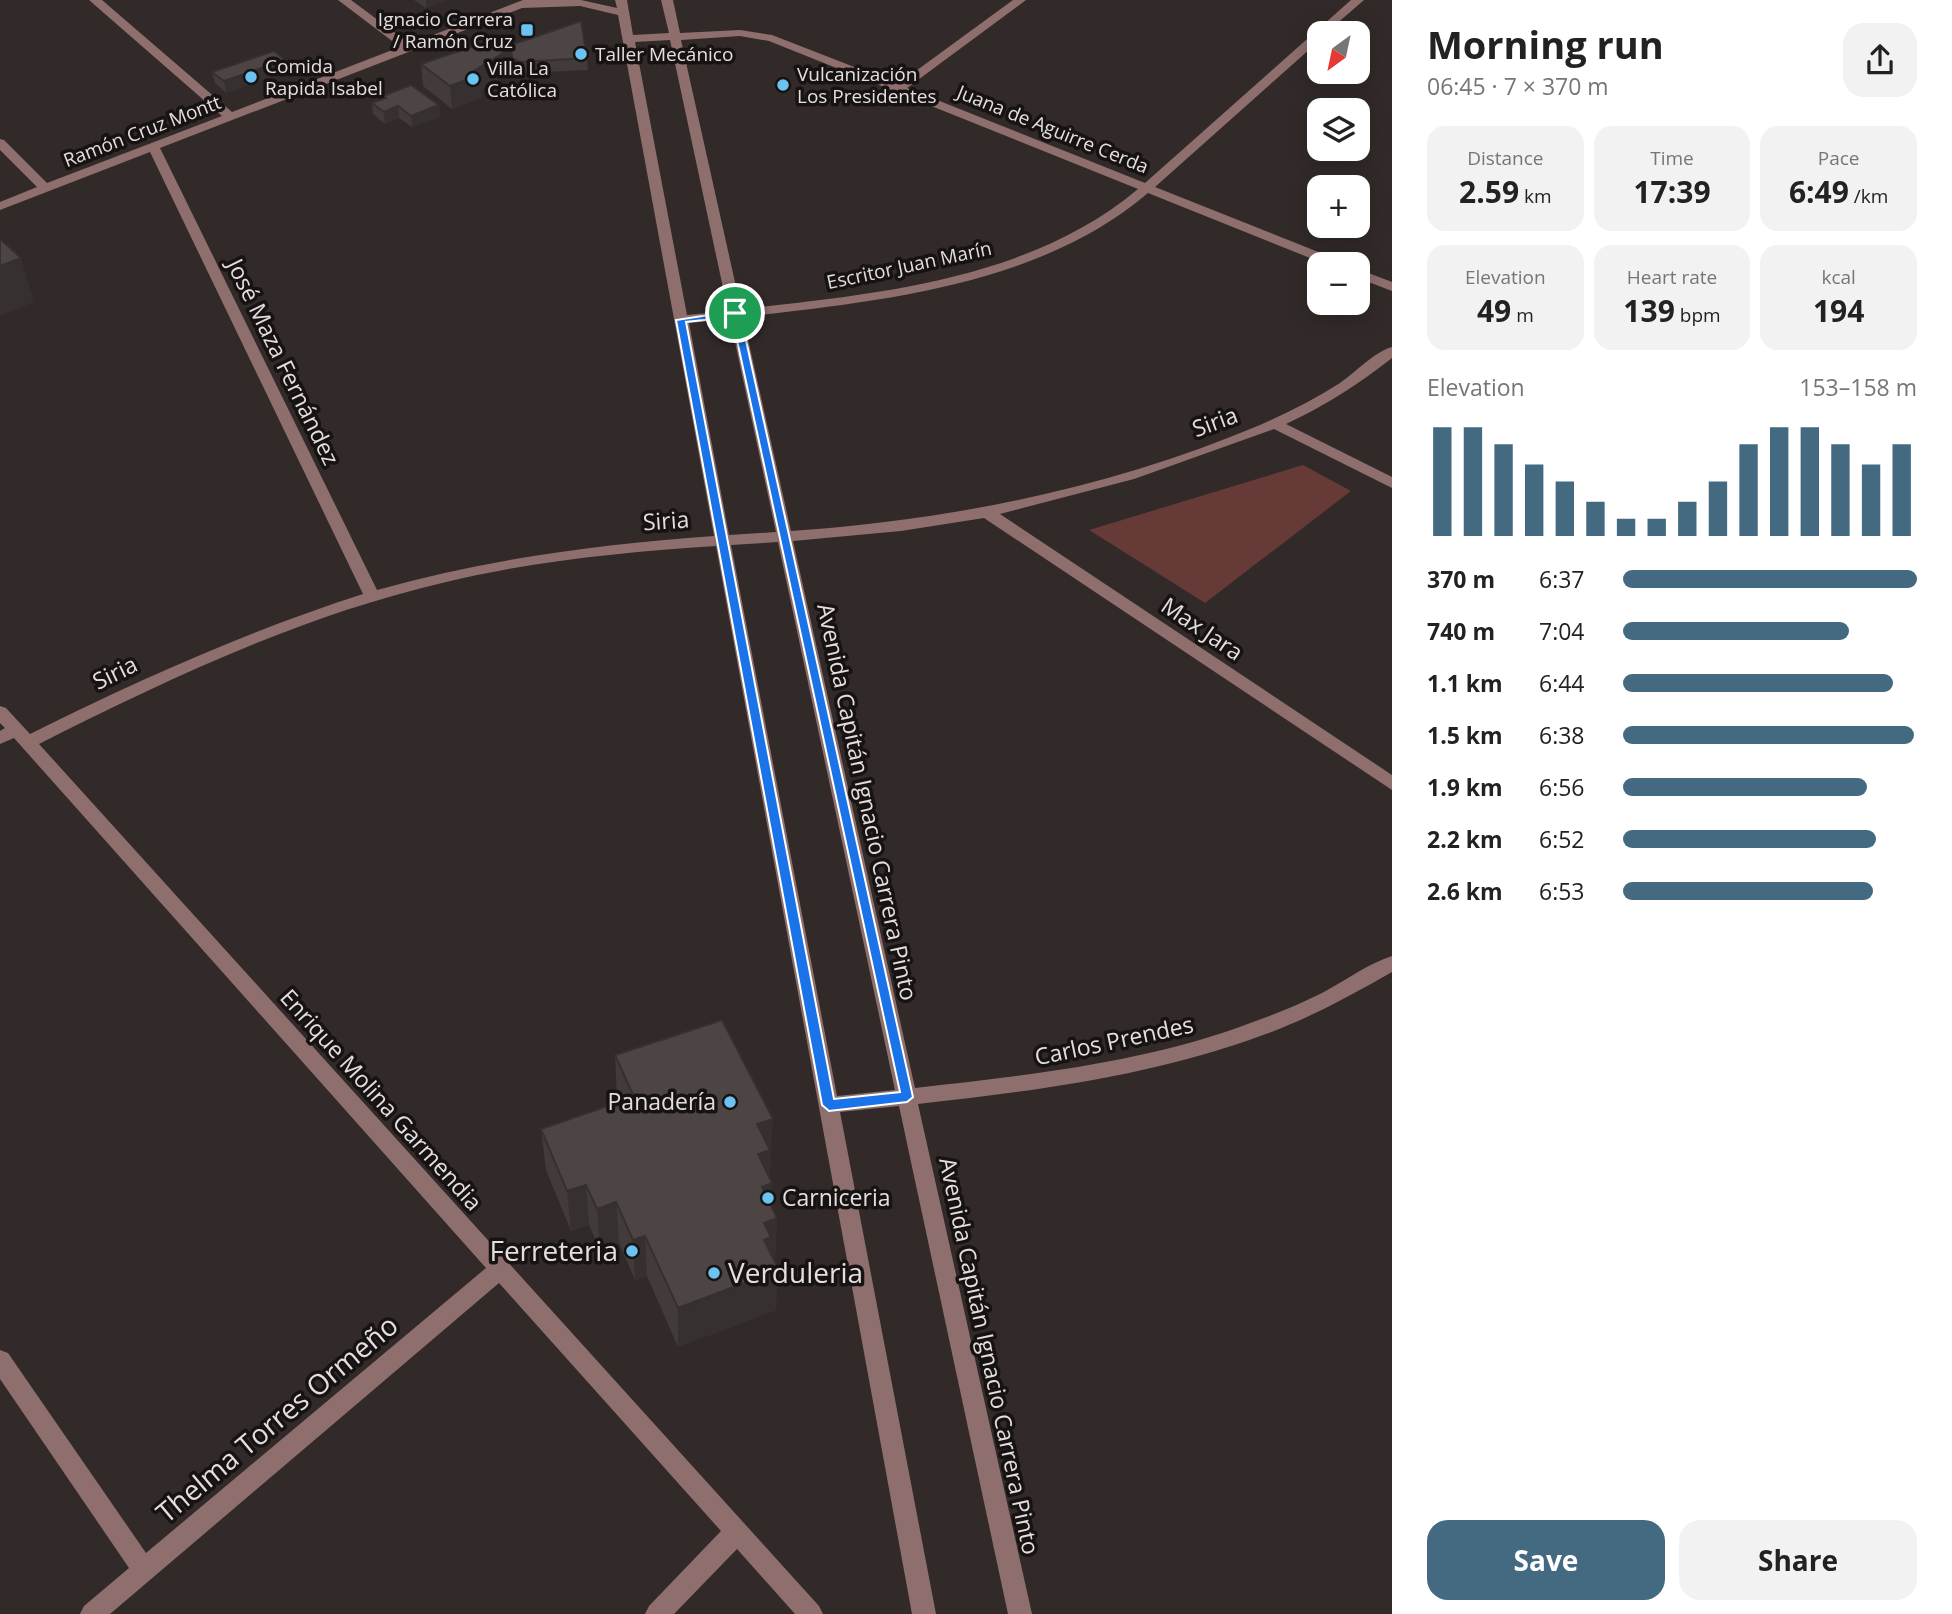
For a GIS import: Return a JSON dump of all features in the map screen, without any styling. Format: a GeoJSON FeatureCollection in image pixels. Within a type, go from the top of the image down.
{"type":"FeatureCollection","features":[{"type":"Feature","properties":{"kind":"street"},"geometry":{"type":"LineString","coordinates":[[94,0],[230,117]]}},
{"type":"Feature","properties":{"kind":"street"},"geometry":{"type":"LineString","coordinates":[[344,0],[408,48]]}},
{"type":"Feature","properties":{"kind":"street","name":"Ramón Cruz Montt"},"geometry":{"type":"LineString","coordinates":[[0,206],[533,0]]}},
{"type":"Feature","properties":{"kind":"street","name":"Avenida Capitán Ignacio Carrera Pinto"},"geometry":{"type":"LineString","coordinates":[[667,0],[1020,1614]]}},
{"type":"Feature","properties":{"kind":"street"},"geometry":{"type":"LineString","coordinates":[[900,88],[1020,0]]}},
{"type":"Feature","properties":{"kind":"street","name":"Escritor Juan Marín"},"geometry":{"type":"LineString","coordinates":[[1335,21],[1358,0]]}},
{"type":"Feature","properties":{"kind":"street"},"geometry":{"type":"LineString","coordinates":[[519,5],[580,3],[622,7],[924,1614]]}},
{"type":"Feature","properties":{"kind":"street","name":"Juana de Aguirre Cerda"},"geometry":{"type":"LineString","coordinates":[[628,40],[740,33],[772,38],[1307,252]]}},
{"type":"Feature","properties":{"kind":"street","name":"Escritor Juan Marín"},"geometry":{"type":"LineString","coordinates":[[681,320],[895,292],[998,267],[1076,235],[1127,204],[1307,45]]}},
{"type":"Feature","properties":{"kind":"street"},"geometry":{"type":"LineString","coordinates":[[0,143],[46,189]]}},
{"type":"Feature","properties":{"kind":"street","name":"José Maza Fernández"},"geometry":{"type":"LineString","coordinates":[[153,147],[372,596]]}},
{"type":"Feature","properties":{"kind":"street"},"geometry":{"type":"LineString","coordinates":[[1370,278],[1392,287]]}},
{"type":"Feature","properties":{"kind":"street","name":"Siria"},"geometry":{"type":"LineString","coordinates":[[14,737],[209,654],[285,625],[372,596],[438,579],[557,556],[896,526],[986,512],[1048,498],[1136,473],[1275,424],[1329,396],[1392,351]]}},
{"type":"Feature","properties":{"kind":"street"},"geometry":{"type":"LineString","coordinates":[[1275,424],[1392,483]]}},
{"type":"Feature","properties":{"kind":"street","name":"Max Jara"},"geometry":{"type":"LineString","coordinates":[[986,512],[1392,784]]}},
{"type":"Feature","properties":{"kind":"street","name":"Enrique Molina Garmendia"},"geometry":{"type":"LineString","coordinates":[[0,712],[14,737],[811,1614]]}},
{"type":"Feature","properties":{"kind":"street","name":"Carlos Prendes"},"geometry":{"type":"LineString","coordinates":[[829,1105],[1096,1074],[1172,1057],[1242,1035],[1307,1009],[1392,963]]}},
{"type":"Feature","properties":{"kind":"street","name":"Thelma Torres Ormeño"},"geometry":{"type":"LineString","coordinates":[[92,1614],[500,1269]]}},
{"type":"Feature","properties":{"kind":"street"},"geometry":{"type":"LineString","coordinates":[[0,1360],[144,1570]]}},
{"type":"Feature","properties":{"kind":"street"},"geometry":{"type":"LineString","coordinates":[[657,1614],[737,1532]]}},
{"type":"Feature","properties":{"kind":"shaded area"},"geometry":{"type":"Polygon","coordinates":[[[1303,465],[1351,491],[1205,603],[1089,530],[1303,465]]]}},
{"type":"Feature","properties":{"kind":"building"},"geometry":{"type":"Polygon","coordinates":[[[581,21],[587,58],[521,62],[512,59],[511,48],[508,46],[581,21]]]}},
{"type":"Feature","properties":{"kind":"building"},"geometry":{"type":"Polygon","coordinates":[[[497,38],[511,48],[474,71],[480,75],[450,86],[421,64],[497,38]]]}},
{"type":"Feature","properties":{"kind":"building"},"geometry":{"type":"Polygon","coordinates":[[[274,51],[285,60],[224,81],[212,72],[274,51]]]}},
{"type":"Feature","properties":{"kind":"building"},"geometry":{"type":"Polygon","coordinates":[[[411,85],[439,105],[411,116],[398,106],[384,112],[372,103],[386,98],[383,96],[411,85]]]}},
{"type":"Feature","properties":{"kind":"building"},"geometry":{"type":"Polygon","coordinates":[[[0,239],[21,258],[0,266],[0,239]]]}},
{"type":"Feature","properties":{"kind":"building"},"geometry":{"type":"Polygon","coordinates":[[[722,1020],[773,1119],[757,1124],[770,1150],[758,1154],[772,1183],[762,1187],[777,1218],[764,1223],[771,1237],[764,1240],[779,1270],[678,1308],[645,1236],[633,1240],[616,1202],[597,1209],[586,1185],[567,1191],[541,1129],[634,1097],[615,1055],[722,1020]]]}},
{"type":"Feature","properties":{"kind":"place","name":"Ignacio Carrera / Ramón Cruz"},"geometry":{"type":"Point","coordinates":[527,30]}},
{"type":"Feature","properties":{"kind":"place","name":"Taller Mecánico"},"geometry":{"type":"Point","coordinates":[581,54]}},
{"type":"Feature","properties":{"kind":"place","name":"Comida Rapida Isabel"},"geometry":{"type":"Point","coordinates":[251,77]}},
{"type":"Feature","properties":{"kind":"place","name":"Villa La Católica"},"geometry":{"type":"Point","coordinates":[473,79]}},
{"type":"Feature","properties":{"kind":"place","name":"Vulcanización Los Presidentes"},"geometry":{"type":"Point","coordinates":[783,85]}},
{"type":"Feature","properties":{"kind":"place","name":"Panadería"},"geometry":{"type":"Point","coordinates":[730,1102]}},
{"type":"Feature","properties":{"kind":"place","name":"Carniceria"},"geometry":{"type":"Point","coordinates":[768,1198]}},
{"type":"Feature","properties":{"kind":"place","name":"Ferreteria"},"geometry":{"type":"Point","coordinates":[632,1251]}},
{"type":"Feature","properties":{"kind":"place","name":"Verduleria"},"geometry":{"type":"Point","coordinates":[714,1273]}},
{"type":"Feature","properties":{"kind":"route"},"geometry":{"type":"LineString","coordinates":[[735,313],[907,1097],[829,1105],[681,320],[735,313]]}}]}
